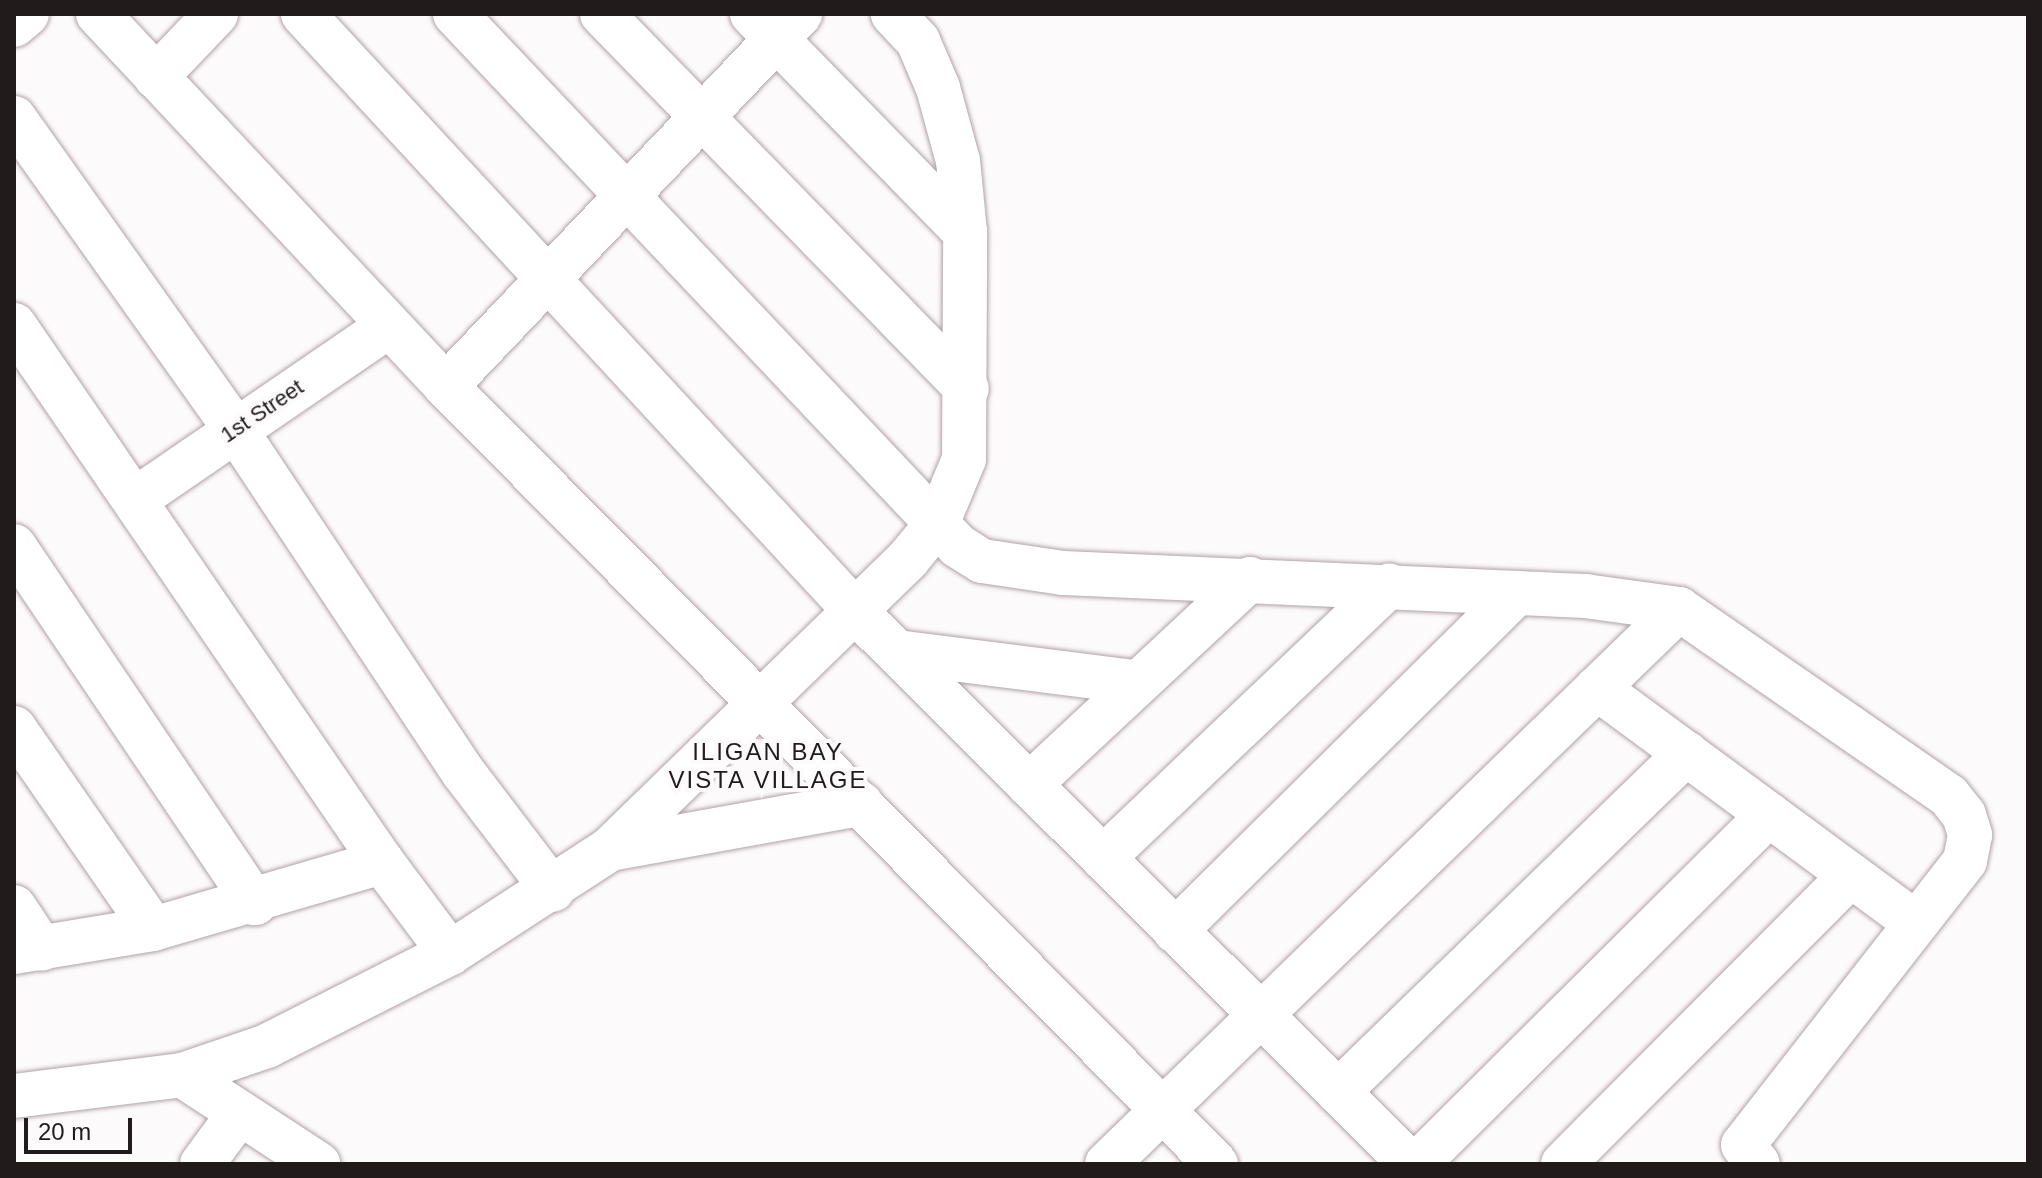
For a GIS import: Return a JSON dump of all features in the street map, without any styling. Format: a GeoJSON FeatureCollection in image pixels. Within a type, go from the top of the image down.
{"type":"FeatureCollection","features":[{"type":"Feature","properties":{"kind":"street"},"geometry":{"type":"LineString","coordinates":[[14,25],[27,14]]}},
{"type":"Feature","properties":{"kind":"street"},"geometry":{"type":"LineString","coordinates":[[98,14],[446,386],[1216,1164]]}},
{"type":"Feature","properties":{"kind":"street"},"geometry":{"type":"LineString","coordinates":[[156,77],[216,14]]}},
{"type":"Feature","properties":{"kind":"street"},"geometry":{"type":"LineString","coordinates":[[303,14],[855,611],[1175,931],[1414,1164],[1769,815]]}},
{"type":"Feature","properties":{"kind":"street"},"geometry":{"type":"LineString","coordinates":[[455,14],[937,524],[982,561],[1013,568],[1640,600],[1679,609],[1949,796],[1964,815],[1970,835],[1965,861],[1741,1158]]}},
{"type":"Feature","properties":{"kind":"street"},"geometry":{"type":"LineString","coordinates":[[602,14],[967,389]]}},
{"type":"Feature","properties":{"kind":"street"},"geometry":{"type":"LineString","coordinates":[[14,1096],[182,1075],[303,1030],[450,953],[553,890],[610,849],[758,700],[855,611],[937,524],[964,459],[967,389],[965,232],[958,161],[938,88],[918,41],[893,14]]}},
{"type":"Feature","properties":{"kind":"street"},"geometry":{"type":"LineString","coordinates":[[446,386],[701,118],[776,23],[965,232]]}},
{"type":"Feature","properties":{"kind":"street"},"geometry":{"type":"LineString","coordinates":[[14,118],[235,429],[463,772],[553,890]]}},
{"type":"Feature","properties":{"kind":"street"},"geometry":{"type":"LineString","coordinates":[[14,325],[382,862],[450,953]]}},
{"type":"Feature","properties":{"kind":"street","name":"1st Street"},"geometry":{"type":"LineString","coordinates":[[136,499],[389,326]]}},
{"type":"Feature","properties":{"kind":"street"},"geometry":{"type":"LineString","coordinates":[[14,546],[255,903]]}},
{"type":"Feature","properties":{"kind":"street"},"geometry":{"type":"LineString","coordinates":[[1029,785],[1134,682],[1250,579]]}},
{"type":"Feature","properties":{"kind":"street"},"geometry":{"type":"LineString","coordinates":[[1103,858],[1389,586]]}},
{"type":"Feature","properties":{"kind":"street"},"geometry":{"type":"LineString","coordinates":[[1175,931],[1517,593]]}},
{"type":"Feature","properties":{"kind":"street"},"geometry":{"type":"LineString","coordinates":[[1107,1164],[1258,1013],[1679,609]]}},
{"type":"Feature","properties":{"kind":"street"},"geometry":{"type":"LineString","coordinates":[[897,652],[1134,682]]}},
{"type":"Feature","properties":{"kind":"street"},"geometry":{"type":"LineString","coordinates":[[1597,688],[1916,923]]}},
{"type":"Feature","properties":{"kind":"street"},"geometry":{"type":"LineString","coordinates":[[14,728],[153,929]]}},
{"type":"Feature","properties":{"kind":"street"},"geometry":{"type":"LineString","coordinates":[[1338,1092],[1686,753]]}},
{"type":"Feature","properties":{"kind":"street"},"geometry":{"type":"LineString","coordinates":[[610,849],[861,804]]}},
{"type":"Feature","properties":{"kind":"street"},"geometry":{"type":"LineString","coordinates":[[14,907],[28,950],[153,929],[255,903],[382,862]]}},
{"type":"Feature","properties":{"kind":"street"},"geometry":{"type":"LineString","coordinates":[[1563,1164],[1851,875]]}},
{"type":"Feature","properties":{"kind":"street"},"geometry":{"type":"LineString","coordinates":[[182,1075],[318,1164]]}},
{"type":"Feature","properties":{"kind":"street"},"geometry":{"type":"LineString","coordinates":[[202,1164],[239,1114]]}},
{"type":"Feature","properties":{"kind":"district","name":"ILIGAN BAY VISTA VILLAGE"},"geometry":{"type":"Point","coordinates":[768,766]}}]}
